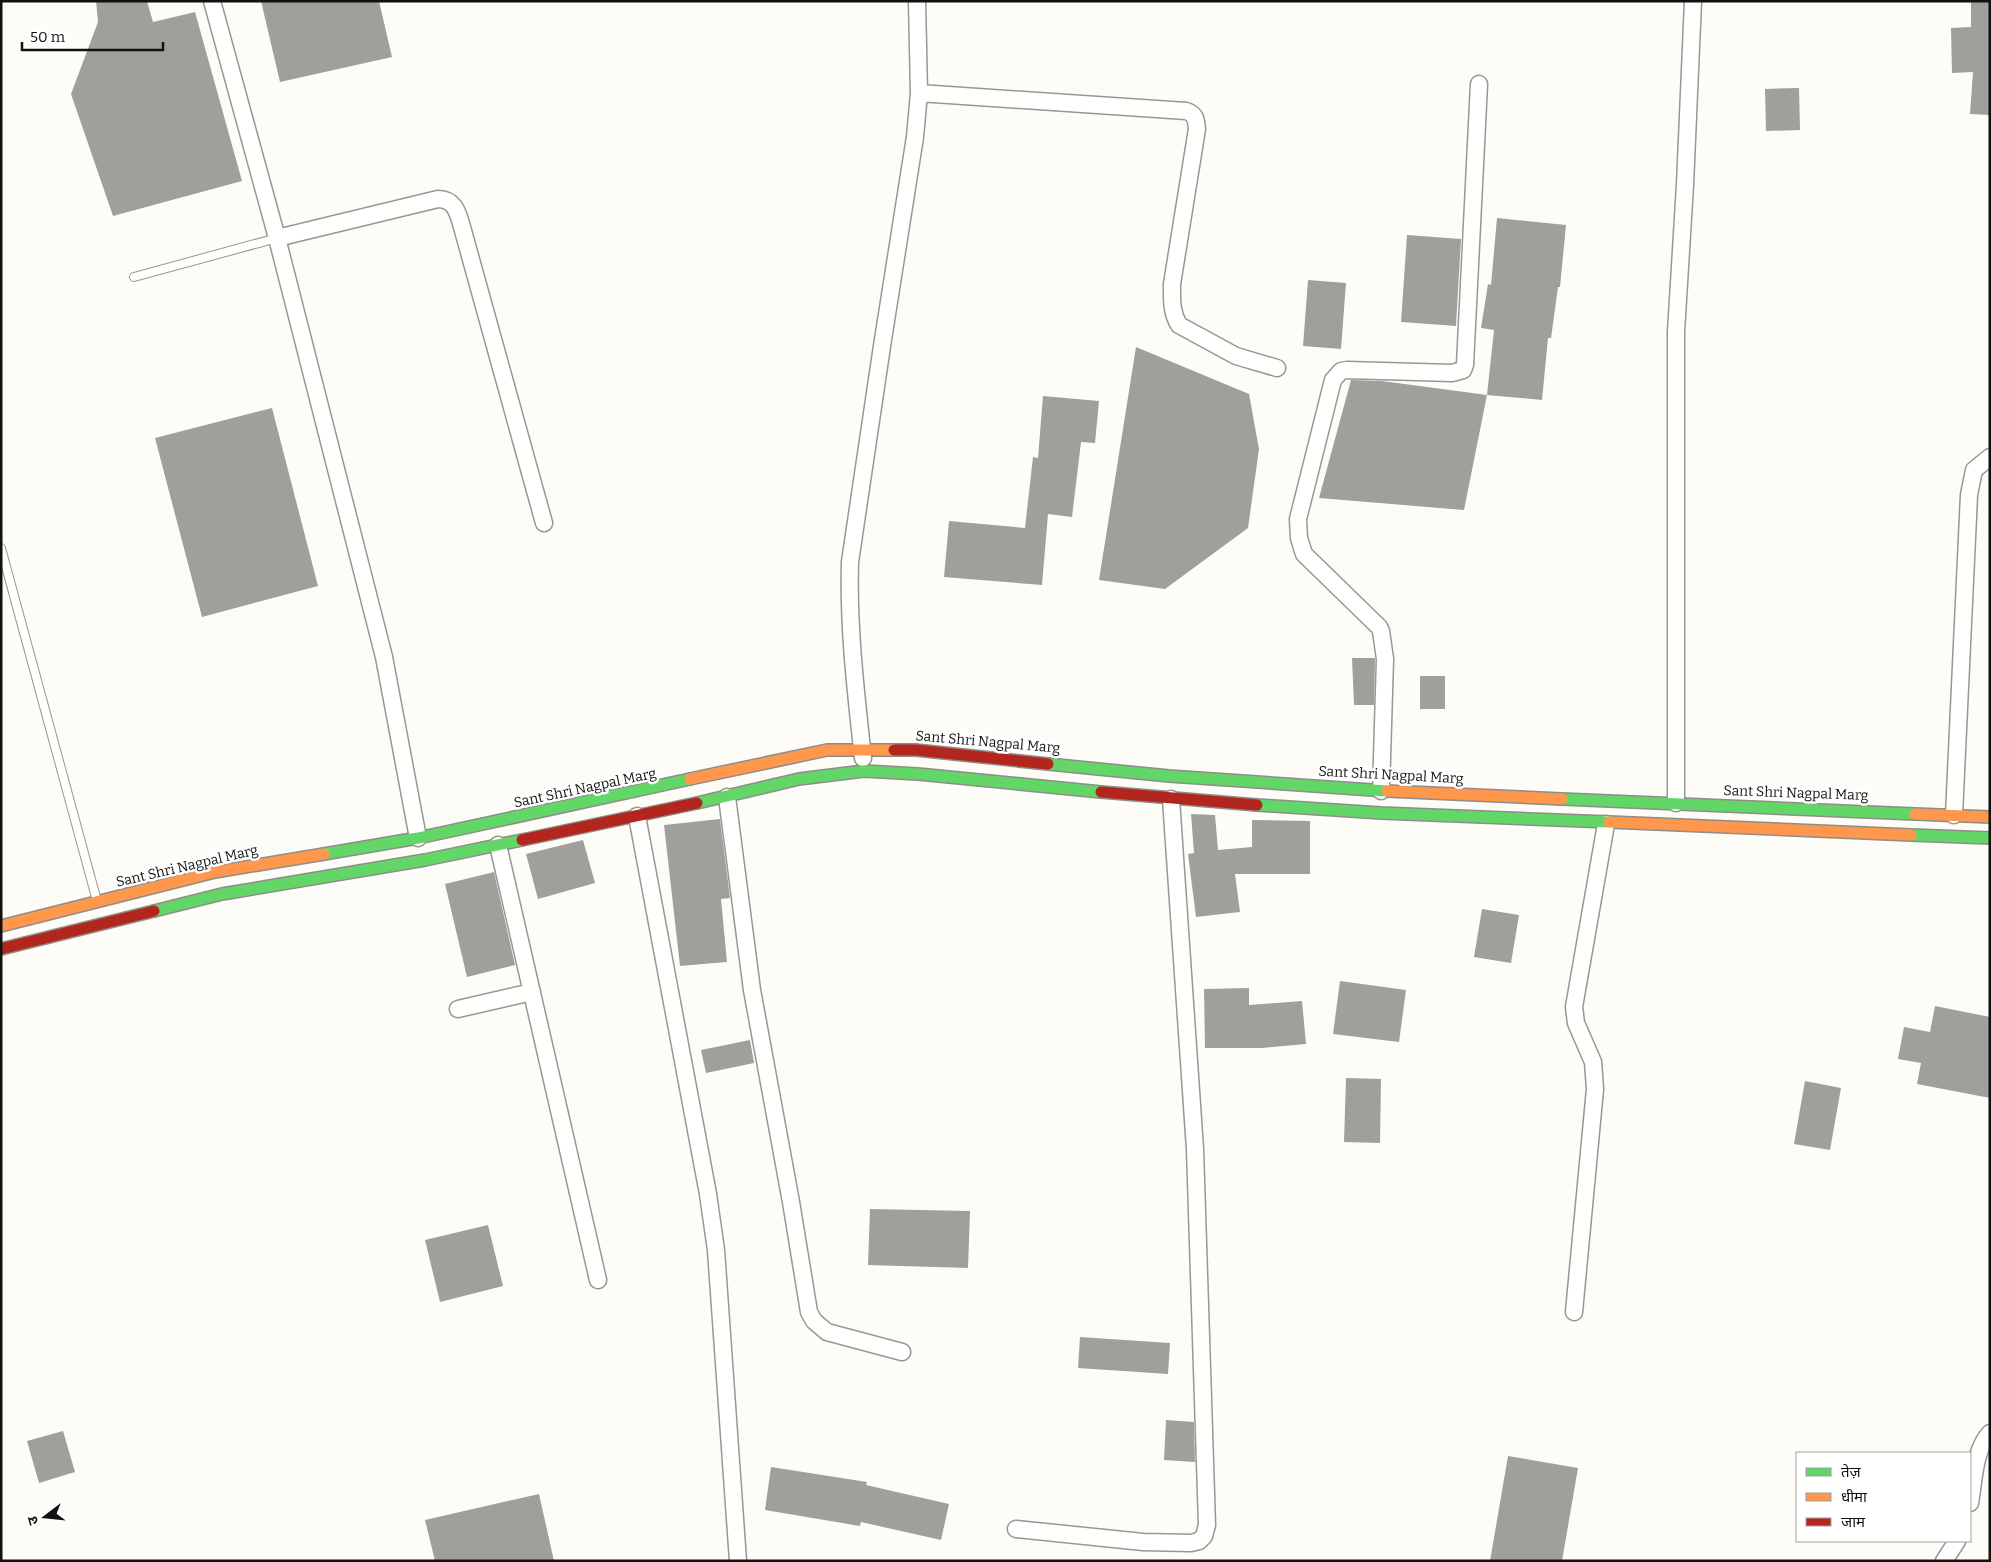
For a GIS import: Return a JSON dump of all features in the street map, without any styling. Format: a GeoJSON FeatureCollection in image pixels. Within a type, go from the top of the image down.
{"type":"FeatureCollection","features":[{"type":"Feature","properties":{"kind":"main road","name":"Sant Shri Nagpal Marg"},"geometry":{"type":"LineString","coordinates":[[1,926],[215,872],[418,838],[827,750],[916,750],[1170,776],[1381,791],[1990,817]]}},
{"type":"Feature","properties":{"kind":"main road"},"geometry":{"type":"LineString","coordinates":[[1,949],[222,894],[425,860],[727,797],[799,779],[864,771],[918,774],[1171,798],[1381,813],[1606,824],[1990,838]]}},
{"type":"Feature","properties":{"kind":"street"},"geometry":{"type":"LineString","coordinates":[[212,1],[277,238],[384,657],[418,838]]}},
{"type":"Feature","properties":{"kind":"street"},"geometry":{"type":"LineString","coordinates":[[864,771],[851,636],[850,562],[915,137],[919,94],[917,1]]}},
{"type":"Feature","properties":{"kind":"street"},"geometry":{"type":"LineString","coordinates":[[1676,803],[1676,332],[1685,195],[1693,1]]}},
{"type":"Feature","properties":{"kind":"street"},"geometry":{"type":"LineString","coordinates":[[1381,791],[1385,659],[1381,631],[1304,554],[1299,538],[1298,519],[1333,380],[1336,375],[1341,371],[1347,370],[1452,373],[1463,370],[1465,365],[1479,84]]}},
{"type":"Feature","properties":{"kind":"street"},"geometry":{"type":"LineString","coordinates":[[919,94],[1186,111],[1192,113],[1196,119],[1197,130],[1172,284],[1172,299],[1176,319],[1179,325],[1236,356],[1277,368]]}},
{"type":"Feature","properties":{"kind":"street"},"geometry":{"type":"LineString","coordinates":[[277,238],[438,200],[449,201],[454,206],[462,227],[544,523]]}},
{"type":"Feature","properties":{"kind":"street"},"geometry":{"type":"LineString","coordinates":[[1954,815],[1969,495],[1974,470],[1990,457]]}},
{"type":"Feature","properties":{"kind":"street"},"geometry":{"type":"LineString","coordinates":[[727,797],[752,990],[809,1312],[814,1321],[827,1332],[902,1352]]}},
{"type":"Feature","properties":{"kind":"street"},"geometry":{"type":"LineString","coordinates":[[1016,1530],[1143,1542],[1191,1543],[1199,1541],[1204,1536],[1207,1525],[1194,1149],[1171,798]]}},
{"type":"Feature","properties":{"kind":"street"},"geometry":{"type":"LineString","coordinates":[[637,816],[708,1194],[716,1250],[738,1561]]}},
{"type":"Feature","properties":{"kind":"street"},"geometry":{"type":"LineString","coordinates":[[1574,1312],[1596,1089],[1593,1062],[1576,1023],[1574,1007],[1606,824]]}},
{"type":"Feature","properties":{"kind":"street"},"geometry":{"type":"LineString","coordinates":[[498,845],[598,1280]]}},
{"type":"Feature","properties":{"kind":"street"},"geometry":{"type":"LineString","coordinates":[[458,1009],[532,992]]}},
{"type":"Feature","properties":{"kind":"street"},"geometry":{"type":"LineString","coordinates":[[1971,1497],[1979,1449],[1984,1439],[1990,1433]]}},
{"type":"Feature","properties":{"kind":"street"},"geometry":{"type":"LineString","coordinates":[[1944,1561],[1956,1542]]}},
{"type":"Feature","properties":{"kind":"lane"},"geometry":{"type":"LineString","coordinates":[[134,277],[277,238]]}},
{"type":"Feature","properties":{"kind":"lane"},"geometry":{"type":"LineString","coordinates":[[1,548],[97,903]]}},
{"type":"Feature","properties":{"kind":"building"},"geometry":{"type":"Polygon","coordinates":[[[96,1],[147,1],[153,22],[195,12],[242,181],[113,216],[71,94],[98,22],[96,1]]]}},
{"type":"Feature","properties":{"kind":"building"},"geometry":{"type":"Polygon","coordinates":[[[261,1],[379,1],[392,57],[280,82],[261,1]]]}},
{"type":"Feature","properties":{"kind":"building"},"geometry":{"type":"Polygon","coordinates":[[[1971,1],[1990,1],[1990,115],[1970,114],[1973,72],[1952,73],[1951,28],[1971,27],[1971,1]]]}},
{"type":"Feature","properties":{"kind":"building"},"geometry":{"type":"Polygon","coordinates":[[[1799,88],[1800,130],[1766,131],[1765,89],[1799,88]]]}},
{"type":"Feature","properties":{"kind":"building"},"geometry":{"type":"Polygon","coordinates":[[[1497,218],[1566,225],[1560,287],[1558,287],[1551,338],[1548,338],[1542,400],[1487,395],[1494,330],[1481,328],[1488,284],[1491,285],[1497,218]]]}},
{"type":"Feature","properties":{"kind":"building"},"geometry":{"type":"Polygon","coordinates":[[[1407,235],[1461,239],[1456,326],[1401,322],[1407,235]]]}},
{"type":"Feature","properties":{"kind":"building"},"geometry":{"type":"Polygon","coordinates":[[[1308,280],[1346,283],[1341,349],[1303,346],[1308,280]]]}},
{"type":"Feature","properties":{"kind":"building"},"geometry":{"type":"Polygon","coordinates":[[[1136,347],[1249,394],[1259,449],[1248,528],[1165,589],[1099,580],[1136,347]]]}},
{"type":"Feature","properties":{"kind":"building"},"geometry":{"type":"Polygon","coordinates":[[[1351,380],[1382,381],[1487,395],[1464,510],[1319,498],[1351,380]]]}},
{"type":"Feature","properties":{"kind":"building"},"geometry":{"type":"Polygon","coordinates":[[[1043,396],[1099,401],[1095,443],[1081,442],[1072,517],[1048,514],[1042,585],[944,577],[949,521],[1025,528],[1033,457],[1038,458],[1043,396]]]}},
{"type":"Feature","properties":{"kind":"building"},"geometry":{"type":"Polygon","coordinates":[[[272,408],[318,586],[202,617],[155,438],[272,408]]]}},
{"type":"Feature","properties":{"kind":"building"},"geometry":{"type":"Polygon","coordinates":[[[1352,658],[1375,658],[1374,705],[1354,705],[1352,658]]]}},
{"type":"Feature","properties":{"kind":"building"},"geometry":{"type":"Polygon","coordinates":[[[1420,676],[1445,676],[1445,709],[1420,709],[1420,676]]]}},
{"type":"Feature","properties":{"kind":"building"},"geometry":{"type":"Polygon","coordinates":[[[1191,814],[1215,815],[1218,850],[1252,847],[1252,820],[1310,821],[1310,874],[1235,874],[1240,912],[1196,917],[1188,854],[1194,853],[1191,814]]]}},
{"type":"Feature","properties":{"kind":"building"},"geometry":{"type":"Polygon","coordinates":[[[720,819],[730,898],[721,899],[727,962],[680,966],[664,825],[720,819]]]}},
{"type":"Feature","properties":{"kind":"building"},"geometry":{"type":"Polygon","coordinates":[[[583,840],[595,883],[538,899],[526,854],[583,840]]]}},
{"type":"Feature","properties":{"kind":"building"},"geometry":{"type":"Polygon","coordinates":[[[494,872],[515,965],[467,977],[445,884],[494,872]]]}},
{"type":"Feature","properties":{"kind":"building"},"geometry":{"type":"Polygon","coordinates":[[[1482,909],[1519,915],[1511,963],[1474,957],[1482,909]]]}},
{"type":"Feature","properties":{"kind":"building"},"geometry":{"type":"Polygon","coordinates":[[[1340,981],[1406,990],[1399,1042],[1333,1034],[1340,981]]]}},
{"type":"Feature","properties":{"kind":"building"},"geometry":{"type":"Polygon","coordinates":[[[1249,988],[1249,1005],[1302,1001],[1306,1044],[1262,1048],[1205,1048],[1204,989],[1249,988]]]}},
{"type":"Feature","properties":{"kind":"building"},"geometry":{"type":"Polygon","coordinates":[[[1935,1006],[1990,1017],[1990,1098],[1917,1084],[1921,1063],[1898,1059],[1904,1027],[1930,1032],[1935,1006]]]}},
{"type":"Feature","properties":{"kind":"building"},"geometry":{"type":"Polygon","coordinates":[[[750,1040],[754,1063],[706,1073],[701,1050],[750,1040]]]}},
{"type":"Feature","properties":{"kind":"building"},"geometry":{"type":"Polygon","coordinates":[[[1346,1078],[1381,1079],[1380,1143],[1344,1142],[1346,1078]]]}},
{"type":"Feature","properties":{"kind":"building"},"geometry":{"type":"Polygon","coordinates":[[[1805,1081],[1841,1088],[1830,1150],[1794,1144],[1805,1081]]]}},
{"type":"Feature","properties":{"kind":"building"},"geometry":{"type":"Polygon","coordinates":[[[870,1209],[970,1211],[968,1268],[868,1265],[870,1209]]]}},
{"type":"Feature","properties":{"kind":"building"},"geometry":{"type":"Polygon","coordinates":[[[488,1225],[503,1286],[440,1302],[425,1240],[488,1225]]]}},
{"type":"Feature","properties":{"kind":"building"},"geometry":{"type":"Polygon","coordinates":[[[1080,1337],[1170,1343],[1168,1374],[1078,1368],[1080,1337]]]}},
{"type":"Feature","properties":{"kind":"building"},"geometry":{"type":"Polygon","coordinates":[[[1166,1420],[1194,1422],[1195,1462],[1164,1460],[1166,1420]]]}},
{"type":"Feature","properties":{"kind":"building"},"geometry":{"type":"Polygon","coordinates":[[[63,1431],[75,1472],[39,1483],[27,1441],[63,1431]]]}},
{"type":"Feature","properties":{"kind":"building"},"geometry":{"type":"Polygon","coordinates":[[[1508,1456],[1578,1468],[1562,1561],[1490,1561],[1508,1456]]]}},
{"type":"Feature","properties":{"kind":"building"},"geometry":{"type":"Polygon","coordinates":[[[771,1467],[867,1482],[866,1485],[949,1504],[941,1540],[861,1522],[860,1526],[765,1510],[771,1467]]]}},
{"type":"Feature","properties":{"kind":"building"},"geometry":{"type":"Polygon","coordinates":[[[539,1494],[554,1561],[435,1561],[425,1520],[539,1494]]]}},
{"type":"Feature","properties":{"kind":"traffic: fast"},"geometry":{"type":"LineString","coordinates":[[1048,764],[1169,776],[1387,791]]}},
{"type":"Feature","properties":{"kind":"traffic: fast"},"geometry":{"type":"LineString","coordinates":[[697,803],[799,779],[864,771],[918,774],[1101,792]]}},
{"type":"Feature","properties":{"kind":"traffic: fast"},"geometry":{"type":"LineString","coordinates":[[324,854],[418,838],[690,779]]}},
{"type":"Feature","properties":{"kind":"traffic: fast"},"geometry":{"type":"LineString","coordinates":[[1562,799],[1915,814]]}},
{"type":"Feature","properties":{"kind":"traffic: fast"},"geometry":{"type":"LineString","coordinates":[[1257,805],[1381,813],[1609,822]]}},
{"type":"Feature","properties":{"kind":"traffic: fast"},"geometry":{"type":"LineString","coordinates":[[1911,835],[1990,838]]}},
{"type":"Feature","properties":{"kind":"traffic: fast"},"geometry":{"type":"LineString","coordinates":[[154,911],[222,894],[425,860],[522,840]]}},
{"type":"Feature","properties":{"kind":"traffic: slow"},"geometry":{"type":"LineString","coordinates":[[690,779],[827,750],[894,750]]}},
{"type":"Feature","properties":{"kind":"traffic: slow"},"geometry":{"type":"LineString","coordinates":[[1387,791],[1562,799]]}},
{"type":"Feature","properties":{"kind":"traffic: slow"},"geometry":{"type":"LineString","coordinates":[[1915,814],[1990,817]]}},
{"type":"Feature","properties":{"kind":"traffic: slow"},"geometry":{"type":"LineString","coordinates":[[1609,822],[1911,835]]}},
{"type":"Feature","properties":{"kind":"traffic: slow"},"geometry":{"type":"LineString","coordinates":[[1,926],[215,872],[324,854]]}},
{"type":"Feature","properties":{"kind":"traffic: jam"},"geometry":{"type":"LineString","coordinates":[[894,750],[916,750],[1048,764]]}},
{"type":"Feature","properties":{"kind":"traffic: jam"},"geometry":{"type":"LineString","coordinates":[[1101,792],[1257,805]]}},
{"type":"Feature","properties":{"kind":"traffic: jam"},"geometry":{"type":"LineString","coordinates":[[522,840],[697,803]]}},
{"type":"Feature","properties":{"kind":"traffic: jam"},"geometry":{"type":"LineString","coordinates":[[1,949],[154,911]]}}]}
